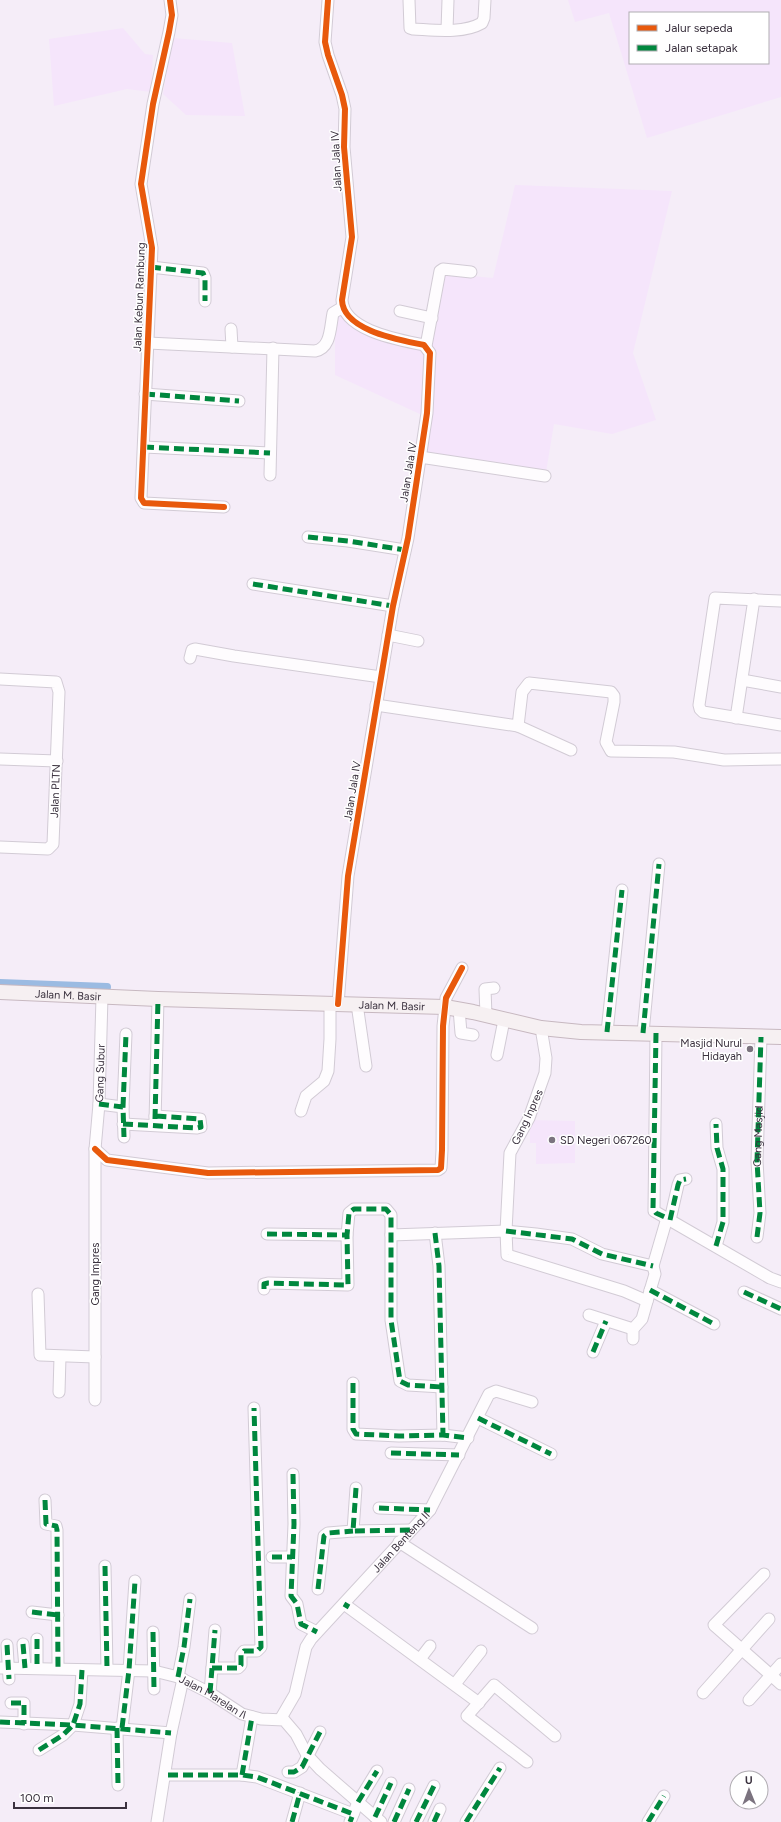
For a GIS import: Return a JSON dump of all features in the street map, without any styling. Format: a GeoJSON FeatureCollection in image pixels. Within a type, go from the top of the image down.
{"type":"FeatureCollection","features":[{"type":"Feature","properties":{"kind":"main road","name":"Jalan M. Basir"},"geometry":{"type":"LineString","coordinates":[[0,992],[158,999],[445,1007],[541,1028],[581,1032],[781,1037]]}},
{"type":"Feature","properties":{"kind":"street","name":"Jalan Kebun Rambung"},"geometry":{"type":"LineString","coordinates":[[170,0],[172,15],[153,104],[141,184],[152,240],[142,502],[224,507]]}},
{"type":"Feature","properties":{"kind":"street","name":"Jalan Jala IV"},"geometry":{"type":"LineString","coordinates":[[328,0],[325,42],[344,101],[344,147],[352,237],[342,307]]}},
{"type":"Feature","properties":{"kind":"street"},"geometry":{"type":"LineString","coordinates":[[409,0],[410,28],[447,30],[471,28],[482,23],[484,18],[485,0]]}},
{"type":"Feature","properties":{"kind":"street"},"geometry":{"type":"LineString","coordinates":[[447,30],[448,0]]}},
{"type":"Feature","properties":{"kind":"street"},"geometry":{"type":"LineString","coordinates":[[151,267],[203,273],[205,278],[205,301]]}},
{"type":"Feature","properties":{"kind":"street"},"geometry":{"type":"LineString","coordinates":[[148,343],[322,349],[326,345],[333,313],[342,307],[346,313],[366,329],[426,346],[441,269],[471,272]]}},
{"type":"Feature","properties":{"kind":"street"},"geometry":{"type":"LineString","coordinates":[[400,311],[432,318]]}},
{"type":"Feature","properties":{"kind":"street"},"geometry":{"type":"LineString","coordinates":[[231,329],[232,347]]}},
{"type":"Feature","properties":{"kind":"street","name":"Jalan Jala IV"},"geometry":{"type":"LineString","coordinates":[[301,1111],[306,1096],[324,1081],[328,1071],[330,1039],[348,876],[393,606],[405,550],[429,398],[430,353],[426,346]]}},
{"type":"Feature","properties":{"kind":"street"},"geometry":{"type":"LineString","coordinates":[[270,475],[273,348]]}},
{"type":"Feature","properties":{"kind":"street"},"geometry":{"type":"LineString","coordinates":[[146,394],[239,401]]}},
{"type":"Feature","properties":{"kind":"street"},"geometry":{"type":"LineString","coordinates":[[144,447],[270,453]]}},
{"type":"Feature","properties":{"kind":"street"},"geometry":{"type":"LineString","coordinates":[[420,457],[545,476]]}},
{"type":"Feature","properties":{"kind":"street"},"geometry":{"type":"LineString","coordinates":[[308,537],[348,541],[405,550]]}},
{"type":"Feature","properties":{"kind":"street"},"geometry":{"type":"LineString","coordinates":[[253,584],[393,606]]}},
{"type":"Feature","properties":{"kind":"street"},"geometry":{"type":"LineString","coordinates":[[781,601],[715,598],[713,601],[700,709],[703,712],[781,726]]}},
{"type":"Feature","properties":{"kind":"street"},"geometry":{"type":"LineString","coordinates":[[736,718],[754,599]]}},
{"type":"Feature","properties":{"kind":"street"},"geometry":{"type":"LineString","coordinates":[[388,635],[418,641]]}},
{"type":"Feature","properties":{"kind":"street"},"geometry":{"type":"LineString","coordinates":[[190,658],[192,650],[195,649],[381,677]]}},
{"type":"Feature","properties":{"kind":"street","name":"Jalan PLTN"},"geometry":{"type":"LineString","coordinates":[[0,679],[57,683],[59,692],[52,846],[48,849],[0,847]]}},
{"type":"Feature","properties":{"kind":"street"},"geometry":{"type":"LineString","coordinates":[[742,680],[781,687]]}},
{"type":"Feature","properties":{"kind":"street"},"geometry":{"type":"LineString","coordinates":[[518,726],[522,692],[529,683],[610,692],[614,696],[614,702],[606,742],[608,750],[674,752],[724,760],[781,759]]}},
{"type":"Feature","properties":{"kind":"street"},"geometry":{"type":"LineString","coordinates":[[376,705],[518,726],[571,750]]}},
{"type":"Feature","properties":{"kind":"street"},"geometry":{"type":"LineString","coordinates":[[0,759],[57,761]]}},
{"type":"Feature","properties":{"kind":"street"},"geometry":{"type":"LineString","coordinates":[[659,864],[650,1033],[653,1209],[656,1213],[770,1278],[781,1282]]}},
{"type":"Feature","properties":{"kind":"street"},"geometry":{"type":"LineString","coordinates":[[607,1032],[622,890]]}},
{"type":"Feature","properties":{"kind":"street"},"geometry":{"type":"LineString","coordinates":[[95,1149],[107,1160],[208,1173],[438,1170],[441,1168],[442,1150],[443,1026],[446,998],[462,968]]}},
{"type":"Feature","properties":{"kind":"street"},"geometry":{"type":"LineString","coordinates":[[486,1015],[486,988],[494,988]]}},
{"type":"Feature","properties":{"kind":"street","name":"Gang Subur"},"geometry":{"type":"LineString","coordinates":[[95,1149],[99,1104],[102,997]]}},
{"type":"Feature","properties":{"kind":"street"},"geometry":{"type":"LineString","coordinates":[[123,1124],[155,1121],[158,999]]}},
{"type":"Feature","properties":{"kind":"street"},"geometry":{"type":"LineString","coordinates":[[357,1004],[366,1066]]}},
{"type":"Feature","properties":{"kind":"street"},"geometry":{"type":"LineString","coordinates":[[459,1009],[461,1033],[473,1035]]}},
{"type":"Feature","properties":{"kind":"street"},"geometry":{"type":"LineString","coordinates":[[497,1055],[504,1020]]}},
{"type":"Feature","properties":{"kind":"street","name":"Gang Inpres"},"geometry":{"type":"LineString","coordinates":[[541,1028],[546,1058],[545,1073],[529,1118],[510,1153],[506,1251],[510,1257],[624,1291],[647,1301]]}},
{"type":"Feature","properties":{"kind":"street"},"geometry":{"type":"LineString","coordinates":[[124,1137],[123,1107],[126,1034]]}},
{"type":"Feature","properties":{"kind":"street","name":"Gang Masjid"},"geometry":{"type":"LineString","coordinates":[[757,1237],[760,1213],[757,1160],[761,1036]]}},
{"type":"Feature","properties":{"kind":"street"},"geometry":{"type":"LineString","coordinates":[[99,1104],[123,1107]]}},
{"type":"Feature","properties":{"kind":"street"},"geometry":{"type":"LineString","coordinates":[[716,1124],[717,1148],[723,1169],[723,1222],[716,1246]]}},
{"type":"Feature","properties":{"kind":"street","name":"Gang Impres"},"geometry":{"type":"LineString","coordinates":[[95,1149],[95,1400]]}},
{"type":"Feature","properties":{"kind":"street"},"geometry":{"type":"LineString","coordinates":[[589,1315],[606,1321],[633,1334],[642,1318],[655,1274],[653,1266],[678,1185],[680,1180],[686,1179]]}},
{"type":"Feature","properties":{"kind":"street"},"geometry":{"type":"LineString","coordinates":[[264,1289],[264,1284],[268,1283],[348,1285],[348,1216],[352,1209],[384,1208],[391,1216],[391,1320],[400,1380],[405,1385],[442,1387]]}},
{"type":"Feature","properties":{"kind":"street"},"geometry":{"type":"LineString","coordinates":[[391,1235],[506,1231],[572,1239],[602,1254],[653,1266]]}},
{"type":"Feature","properties":{"kind":"street"},"geometry":{"type":"LineString","coordinates":[[435,1233],[439,1266],[443,1435]]}},
{"type":"Feature","properties":{"kind":"street"},"geometry":{"type":"LineString","coordinates":[[267,1234],[347,1235]]}},
{"type":"Feature","properties":{"kind":"street"},"geometry":{"type":"LineString","coordinates":[[650,1290],[714,1324]]}},
{"type":"Feature","properties":{"kind":"street"},"geometry":{"type":"LineString","coordinates":[[744,1292],[781,1309]]}},
{"type":"Feature","properties":{"kind":"street"},"geometry":{"type":"LineString","coordinates":[[38,1294],[39,1354],[41,1356],[95,1357]]}},
{"type":"Feature","properties":{"kind":"street"},"geometry":{"type":"LineString","coordinates":[[593,1352],[606,1321]]}},
{"type":"Feature","properties":{"kind":"street"},"geometry":{"type":"LineString","coordinates":[[59,1392],[60,1357]]}},
{"type":"Feature","properties":{"kind":"street"},"geometry":{"type":"LineString","coordinates":[[353,1383],[353,1429],[356,1434],[399,1436],[443,1435],[468,1438]]}},
{"type":"Feature","properties":{"kind":"street","name":"Jalan Benteng II"},"geometry":{"type":"LineString","coordinates":[[281,1718],[295,1694],[306,1647],[317,1632],[346,1606],[410,1530],[430,1510],[492,1392],[496,1391],[532,1402]]}},
{"type":"Feature","properties":{"kind":"street"},"geometry":{"type":"LineString","coordinates":[[212,1668],[238,1668],[241,1665],[241,1655],[244,1651],[257,1651],[261,1647],[254,1408]]}},
{"type":"Feature","properties":{"kind":"street"},"geometry":{"type":"LineString","coordinates":[[478,1418],[551,1454]]}},
{"type":"Feature","properties":{"kind":"street"},"geometry":{"type":"LineString","coordinates":[[391,1453],[459,1455]]}},
{"type":"Feature","properties":{"kind":"street"},"geometry":{"type":"LineString","coordinates":[[293,1474],[294,1524],[291,1596],[297,1604],[300,1622],[317,1632]]}},
{"type":"Feature","properties":{"kind":"street"},"geometry":{"type":"LineString","coordinates":[[353,1530],[356,1488]]}},
{"type":"Feature","properties":{"kind":"street"},"geometry":{"type":"LineString","coordinates":[[45,1500],[46,1524],[57,1527],[58,1668]]}},
{"type":"Feature","properties":{"kind":"street"},"geometry":{"type":"LineString","coordinates":[[379,1508],[430,1510]]}},
{"type":"Feature","properties":{"kind":"street"},"geometry":{"type":"LineString","coordinates":[[318,1589],[324,1536],[328,1533],[353,1530],[410,1530]]}},
{"type":"Feature","properties":{"kind":"street"},"geometry":{"type":"LineString","coordinates":[[400,1542],[532,1628]]}},
{"type":"Feature","properties":{"kind":"street"},"geometry":{"type":"LineString","coordinates":[[272,1557],[292,1557]]}},
{"type":"Feature","properties":{"kind":"street"},"geometry":{"type":"LineString","coordinates":[[104,1566],[107,1669]]}},
{"type":"Feature","properties":{"kind":"street"},"geometry":{"type":"LineString","coordinates":[[764,1574],[714,1625],[781,1684]]}},
{"type":"Feature","properties":{"kind":"street"},"geometry":{"type":"LineString","coordinates":[[118,1784],[120,1728],[129,1670],[135,1581]]}},
{"type":"Feature","properties":{"kind":"street"},"geometry":{"type":"LineString","coordinates":[[157,1822],[180,1678],[190,1599]]}},
{"type":"Feature","properties":{"kind":"street"},"geometry":{"type":"LineString","coordinates":[[346,1606],[455,1684],[479,1703]]}},
{"type":"Feature","properties":{"kind":"street"},"geometry":{"type":"LineString","coordinates":[[32,1612],[58,1615]]}},
{"type":"Feature","properties":{"kind":"street"},"geometry":{"type":"LineString","coordinates":[[703,1693],[769,1618]]}},
{"type":"Feature","properties":{"kind":"street"},"geometry":{"type":"LineString","coordinates":[[210,1693],[214,1630]]}},
{"type":"Feature","properties":{"kind":"street"},"geometry":{"type":"LineString","coordinates":[[154,1632],[154,1688]]}},
{"type":"Feature","properties":{"kind":"street"},"geometry":{"type":"LineString","coordinates":[[37,1639],[37,1668]]}},
{"type":"Feature","properties":{"kind":"street"},"geometry":{"type":"LineString","coordinates":[[23,1644],[25,1668]]}},
{"type":"Feature","properties":{"kind":"street"},"geometry":{"type":"LineString","coordinates":[[6,1672],[7,1646]]}},
{"type":"Feature","properties":{"kind":"street"},"geometry":{"type":"LineString","coordinates":[[420,1659],[430,1646]]}},
{"type":"Feature","properties":{"kind":"street"},"geometry":{"type":"LineString","coordinates":[[455,1684],[481,1651]]}},
{"type":"Feature","properties":{"kind":"street"},"geometry":{"type":"LineString","coordinates":[[749,1700],[781,1664]]}},
{"type":"Feature","properties":{"kind":"street","name":"Jalan Marelan II"},"geometry":{"type":"LineString","coordinates":[[6,1672],[25,1668],[154,1671],[180,1678],[210,1693],[242,1714],[261,1719],[281,1718]]}},
{"type":"Feature","properties":{"kind":"street"},"geometry":{"type":"LineString","coordinates":[[39,1750],[63,1735],[73,1725],[80,1704],[82,1670]]}},
{"type":"Feature","properties":{"kind":"street"},"geometry":{"type":"LineString","coordinates":[[527,1762],[467,1716],[494,1685],[555,1736]]}},
{"type":"Feature","properties":{"kind":"street"},"geometry":{"type":"LineString","coordinates":[[11,1703],[24,1703],[24,1724]]}},
{"type":"Feature","properties":{"kind":"street"},"geometry":{"type":"LineString","coordinates":[[242,1775],[252,1717]]}},
{"type":"Feature","properties":{"kind":"street"},"geometry":{"type":"LineString","coordinates":[[281,1718],[291,1726],[307,1755],[320,1769],[378,1820],[391,1783]]}},
{"type":"Feature","properties":{"kind":"street"},"geometry":{"type":"LineString","coordinates":[[0,1722],[120,1728],[171,1733]]}},
{"type":"Feature","properties":{"kind":"street"},"geometry":{"type":"LineString","coordinates":[[288,1772],[294,1772],[300,1769],[320,1732]]}},
{"type":"Feature","properties":{"kind":"street"},"geometry":{"type":"LineString","coordinates":[[466,1822],[500,1768]]}},
{"type":"Feature","properties":{"kind":"street"},"geometry":{"type":"LineString","coordinates":[[168,1775],[242,1775],[257,1777],[300,1793],[351,1818],[358,1802],[377,1772]]}},
{"type":"Feature","properties":{"kind":"street"},"geometry":{"type":"LineString","coordinates":[[416,1822],[434,1786]]}},
{"type":"Feature","properties":{"kind":"street"},"geometry":{"type":"LineString","coordinates":[[394,1822],[408,1789]]}},
{"type":"Feature","properties":{"kind":"street"},"geometry":{"type":"LineString","coordinates":[[292,1822],[300,1793]]}},
{"type":"Feature","properties":{"kind":"street"},"geometry":{"type":"LineString","coordinates":[[648,1822],[664,1796]]}},
{"type":"Feature","properties":{"kind":"street"},"geometry":{"type":"LineString","coordinates":[[434,1822],[440,1809]]}},
{"type":"Feature","properties":{"kind":"shaded area"},"geometry":{"type":"Polygon","coordinates":[[[568,0],[781,0],[781,97],[647,138],[609,13],[575,22],[568,0]]]}},
{"type":"Feature","properties":{"kind":"shaded area"},"geometry":{"type":"Polygon","coordinates":[[[123,28],[145,54],[153,55],[151,92],[127,89],[54,106],[49,39],[123,28]]]}},
{"type":"Feature","properties":{"kind":"shaded area"},"geometry":{"type":"Polygon","coordinates":[[[173,38],[232,43],[245,116],[186,115],[163,94],[173,38]]]}},
{"type":"Feature","properties":{"kind":"shaded area"},"geometry":{"type":"Polygon","coordinates":[[[515,185],[672,191],[633,353],[656,420],[612,434],[554,424],[546,472],[423,455],[427,340],[441,273],[493,278],[515,185]]]}},
{"type":"Feature","properties":{"kind":"shaded area"},"geometry":{"type":"Polygon","coordinates":[[[335,313],[347,320],[426,352],[422,415],[335,375],[335,313]]]}},
{"type":"Feature","properties":{"kind":"shaded area","name":"SD Negeri 067260"},"geometry":{"type":"Polygon","coordinates":[[[530,1120],[575,1121],[575,1163],[536,1164],[536,1143],[530,1143],[530,1120]]]}},
{"type":"Feature","properties":{"kind":"waterway"},"geometry":{"type":"LineString","coordinates":[[0,983],[107,987]]}},
{"type":"Feature","properties":{"kind":"marked path"},"geometry":{"type":"LineString","coordinates":[[151,267],[203,273],[205,278],[205,301]]}},
{"type":"Feature","properties":{"kind":"marked path"},"geometry":{"type":"LineString","coordinates":[[145,394],[239,401]]}},
{"type":"Feature","properties":{"kind":"marked path"},"geometry":{"type":"LineString","coordinates":[[144,447],[270,453]]}},
{"type":"Feature","properties":{"kind":"marked path"},"geometry":{"type":"LineString","coordinates":[[308,537],[348,541],[405,550]]}},
{"type":"Feature","properties":{"kind":"marked path"},"geometry":{"type":"LineString","coordinates":[[253,584],[393,606]]}},
{"type":"Feature","properties":{"kind":"marked path"},"geometry":{"type":"LineString","coordinates":[[643,1033],[659,864]]}},
{"type":"Feature","properties":{"kind":"marked path"},"geometry":{"type":"LineString","coordinates":[[607,1032],[622,890]]}},
{"type":"Feature","properties":{"kind":"marked path"},"geometry":{"type":"LineString","coordinates":[[155,1119],[158,999]]}},
{"type":"Feature","properties":{"kind":"marked path"},"geometry":{"type":"LineString","coordinates":[[656,1033],[653,1209],[656,1213],[667,1218]]}},
{"type":"Feature","properties":{"kind":"marked path"},"geometry":{"type":"LineString","coordinates":[[123,1107],[126,1034]]}},
{"type":"Feature","properties":{"kind":"marked path"},"geometry":{"type":"LineString","coordinates":[[757,1237],[760,1213],[757,1161],[761,1037]]}},
{"type":"Feature","properties":{"kind":"marked path"},"geometry":{"type":"LineString","coordinates":[[99,1104],[123,1107],[124,1137]]}},
{"type":"Feature","properties":{"kind":"marked path"},"geometry":{"type":"LineString","coordinates":[[123,1124],[201,1127],[200,1119],[155,1116]]}},
{"type":"Feature","properties":{"kind":"marked path"},"geometry":{"type":"LineString","coordinates":[[716,1124],[717,1148],[723,1169],[723,1222],[716,1246]]}},
{"type":"Feature","properties":{"kind":"marked path"},"geometry":{"type":"LineString","coordinates":[[670,1220],[678,1185],[680,1180],[686,1179]]}},
{"type":"Feature","properties":{"kind":"marked path"},"geometry":{"type":"LineString","coordinates":[[264,1289],[264,1284],[268,1283],[348,1285],[347,1235],[349,1213],[354,1209],[386,1209],[391,1215],[391,1320],[400,1381],[408,1385],[442,1387]]}},
{"type":"Feature","properties":{"kind":"marked path"},"geometry":{"type":"LineString","coordinates":[[506,1231],[572,1239],[602,1254],[653,1266]]}},
{"type":"Feature","properties":{"kind":"marked path"},"geometry":{"type":"LineString","coordinates":[[435,1233],[439,1266],[443,1435]]}},
{"type":"Feature","properties":{"kind":"marked path"},"geometry":{"type":"LineString","coordinates":[[267,1234],[347,1235]]}},
{"type":"Feature","properties":{"kind":"marked path"},"geometry":{"type":"LineString","coordinates":[[650,1290],[714,1324]]}},
{"type":"Feature","properties":{"kind":"marked path"},"geometry":{"type":"LineString","coordinates":[[744,1292],[781,1309]]}},
{"type":"Feature","properties":{"kind":"marked path"},"geometry":{"type":"LineString","coordinates":[[593,1352],[606,1321]]}},
{"type":"Feature","properties":{"kind":"marked path"},"geometry":{"type":"LineString","coordinates":[[353,1383],[353,1429],[356,1434],[399,1436],[443,1435],[468,1438]]}},
{"type":"Feature","properties":{"kind":"marked path"},"geometry":{"type":"LineString","coordinates":[[212,1668],[238,1668],[241,1665],[241,1655],[244,1651],[257,1651],[261,1647],[254,1408]]}},
{"type":"Feature","properties":{"kind":"marked path"},"geometry":{"type":"LineString","coordinates":[[478,1418],[551,1454]]}},
{"type":"Feature","properties":{"kind":"marked path"},"geometry":{"type":"LineString","coordinates":[[391,1453],[459,1455]]}},
{"type":"Feature","properties":{"kind":"marked path"},"geometry":{"type":"LineString","coordinates":[[293,1474],[294,1524],[291,1596],[297,1604],[301,1624],[317,1632]]}},
{"type":"Feature","properties":{"kind":"marked path"},"geometry":{"type":"LineString","coordinates":[[356,1488],[353,1531],[410,1530]]}},
{"type":"Feature","properties":{"kind":"marked path"},"geometry":{"type":"LineString","coordinates":[[45,1500],[46,1524],[56,1526],[57,1530],[58,1668]]}},
{"type":"Feature","properties":{"kind":"marked path"},"geometry":{"type":"LineString","coordinates":[[379,1508],[430,1510]]}},
{"type":"Feature","properties":{"kind":"marked path"},"geometry":{"type":"LineString","coordinates":[[318,1589],[324,1536],[328,1533],[353,1531]]}},
{"type":"Feature","properties":{"kind":"marked path"},"geometry":{"type":"LineString","coordinates":[[272,1557],[292,1557]]}},
{"type":"Feature","properties":{"kind":"marked path"},"geometry":{"type":"LineString","coordinates":[[105,1566],[107,1669]]}},
{"type":"Feature","properties":{"kind":"marked path"},"geometry":{"type":"LineString","coordinates":[[122,1728],[129,1670],[135,1581]]}},
{"type":"Feature","properties":{"kind":"marked path"},"geometry":{"type":"LineString","coordinates":[[178,1677],[184,1647],[190,1599]]}},
{"type":"Feature","properties":{"kind":"marked path"},"geometry":{"type":"LineString","coordinates":[[344,1604],[349,1607]]}},
{"type":"Feature","properties":{"kind":"marked path"},"geometry":{"type":"LineString","coordinates":[[32,1612],[58,1615]]}},
{"type":"Feature","properties":{"kind":"marked path"},"geometry":{"type":"LineString","coordinates":[[210,1693],[215,1630]]}},
{"type":"Feature","properties":{"kind":"marked path"},"geometry":{"type":"LineString","coordinates":[[153,1632],[154,1689]]}},
{"type":"Feature","properties":{"kind":"marked path"},"geometry":{"type":"LineString","coordinates":[[37,1639],[37,1668]]}},
{"type":"Feature","properties":{"kind":"marked path"},"geometry":{"type":"LineString","coordinates":[[23,1644],[25,1668]]}},
{"type":"Feature","properties":{"kind":"marked path"},"geometry":{"type":"LineString","coordinates":[[7,1645],[9,1679]]}},
{"type":"Feature","properties":{"kind":"marked path"},"geometry":{"type":"LineString","coordinates":[[0,1722],[73,1725],[80,1704],[82,1670]]}},
{"type":"Feature","properties":{"kind":"marked path"},"geometry":{"type":"LineString","coordinates":[[11,1703],[24,1703],[24,1724]]}},
{"type":"Feature","properties":{"kind":"marked path"},"geometry":{"type":"LineString","coordinates":[[242,1775],[252,1717]]}},
{"type":"Feature","properties":{"kind":"marked path"},"geometry":{"type":"LineString","coordinates":[[39,1750],[63,1735],[73,1725],[171,1733]]}},
{"type":"Feature","properties":{"kind":"marked path"},"geometry":{"type":"LineString","coordinates":[[117,1728],[118,1785]]}},
{"type":"Feature","properties":{"kind":"marked path"},"geometry":{"type":"LineString","coordinates":[[288,1772],[294,1772],[302,1767],[320,1732]]}},
{"type":"Feature","properties":{"kind":"marked path"},"geometry":{"type":"LineString","coordinates":[[466,1822],[500,1768]]}},
{"type":"Feature","properties":{"kind":"marked path"},"geometry":{"type":"LineString","coordinates":[[358,1802],[377,1771]]}},
{"type":"Feature","properties":{"kind":"marked path"},"geometry":{"type":"LineString","coordinates":[[168,1775],[242,1775],[257,1777],[353,1814],[350,1822]]}},
{"type":"Feature","properties":{"kind":"marked path"},"geometry":{"type":"LineString","coordinates":[[375,1817],[391,1783]]}},
{"type":"Feature","properties":{"kind":"marked path"},"geometry":{"type":"LineString","coordinates":[[416,1822],[434,1786]]}},
{"type":"Feature","properties":{"kind":"marked path"},"geometry":{"type":"LineString","coordinates":[[394,1822],[409,1789]]}},
{"type":"Feature","properties":{"kind":"marked path"},"geometry":{"type":"LineString","coordinates":[[292,1822],[300,1793]]}},
{"type":"Feature","properties":{"kind":"marked path"},"geometry":{"type":"LineString","coordinates":[[648,1822],[664,1796]]}},
{"type":"Feature","properties":{"kind":"marked path"},"geometry":{"type":"LineString","coordinates":[[434,1822],[440,1809]]}},
{"type":"Feature","properties":{"kind":"cycle path"},"geometry":{"type":"LineString","coordinates":[[170,0],[172,15],[153,104],[141,184],[152,248],[141,498],[144,503],[224,507]]}},
{"type":"Feature","properties":{"kind":"cycle path"},"geometry":{"type":"LineString","coordinates":[[328,0],[325,42],[345,109],[344,147],[352,237],[342,300],[345,311],[362,327],[388,337],[424,345],[430,353],[427,413],[408,538],[393,606],[348,876],[338,1004]]}},
{"type":"Feature","properties":{"kind":"cycle path"},"geometry":{"type":"LineString","coordinates":[[95,1149],[107,1160],[208,1173],[438,1170],[441,1168],[442,1150],[443,1026],[446,998],[462,968]]}},
{"type":"Feature","properties":{"kind":"place","name":"Masjid Nurul Hidayah"},"geometry":{"type":"Point","coordinates":[750,1049]}},
{"type":"Feature","properties":{"kind":"place","name":"SD Negeri 067260"},"geometry":{"type":"Point","coordinates":[552,1140]}}]}
